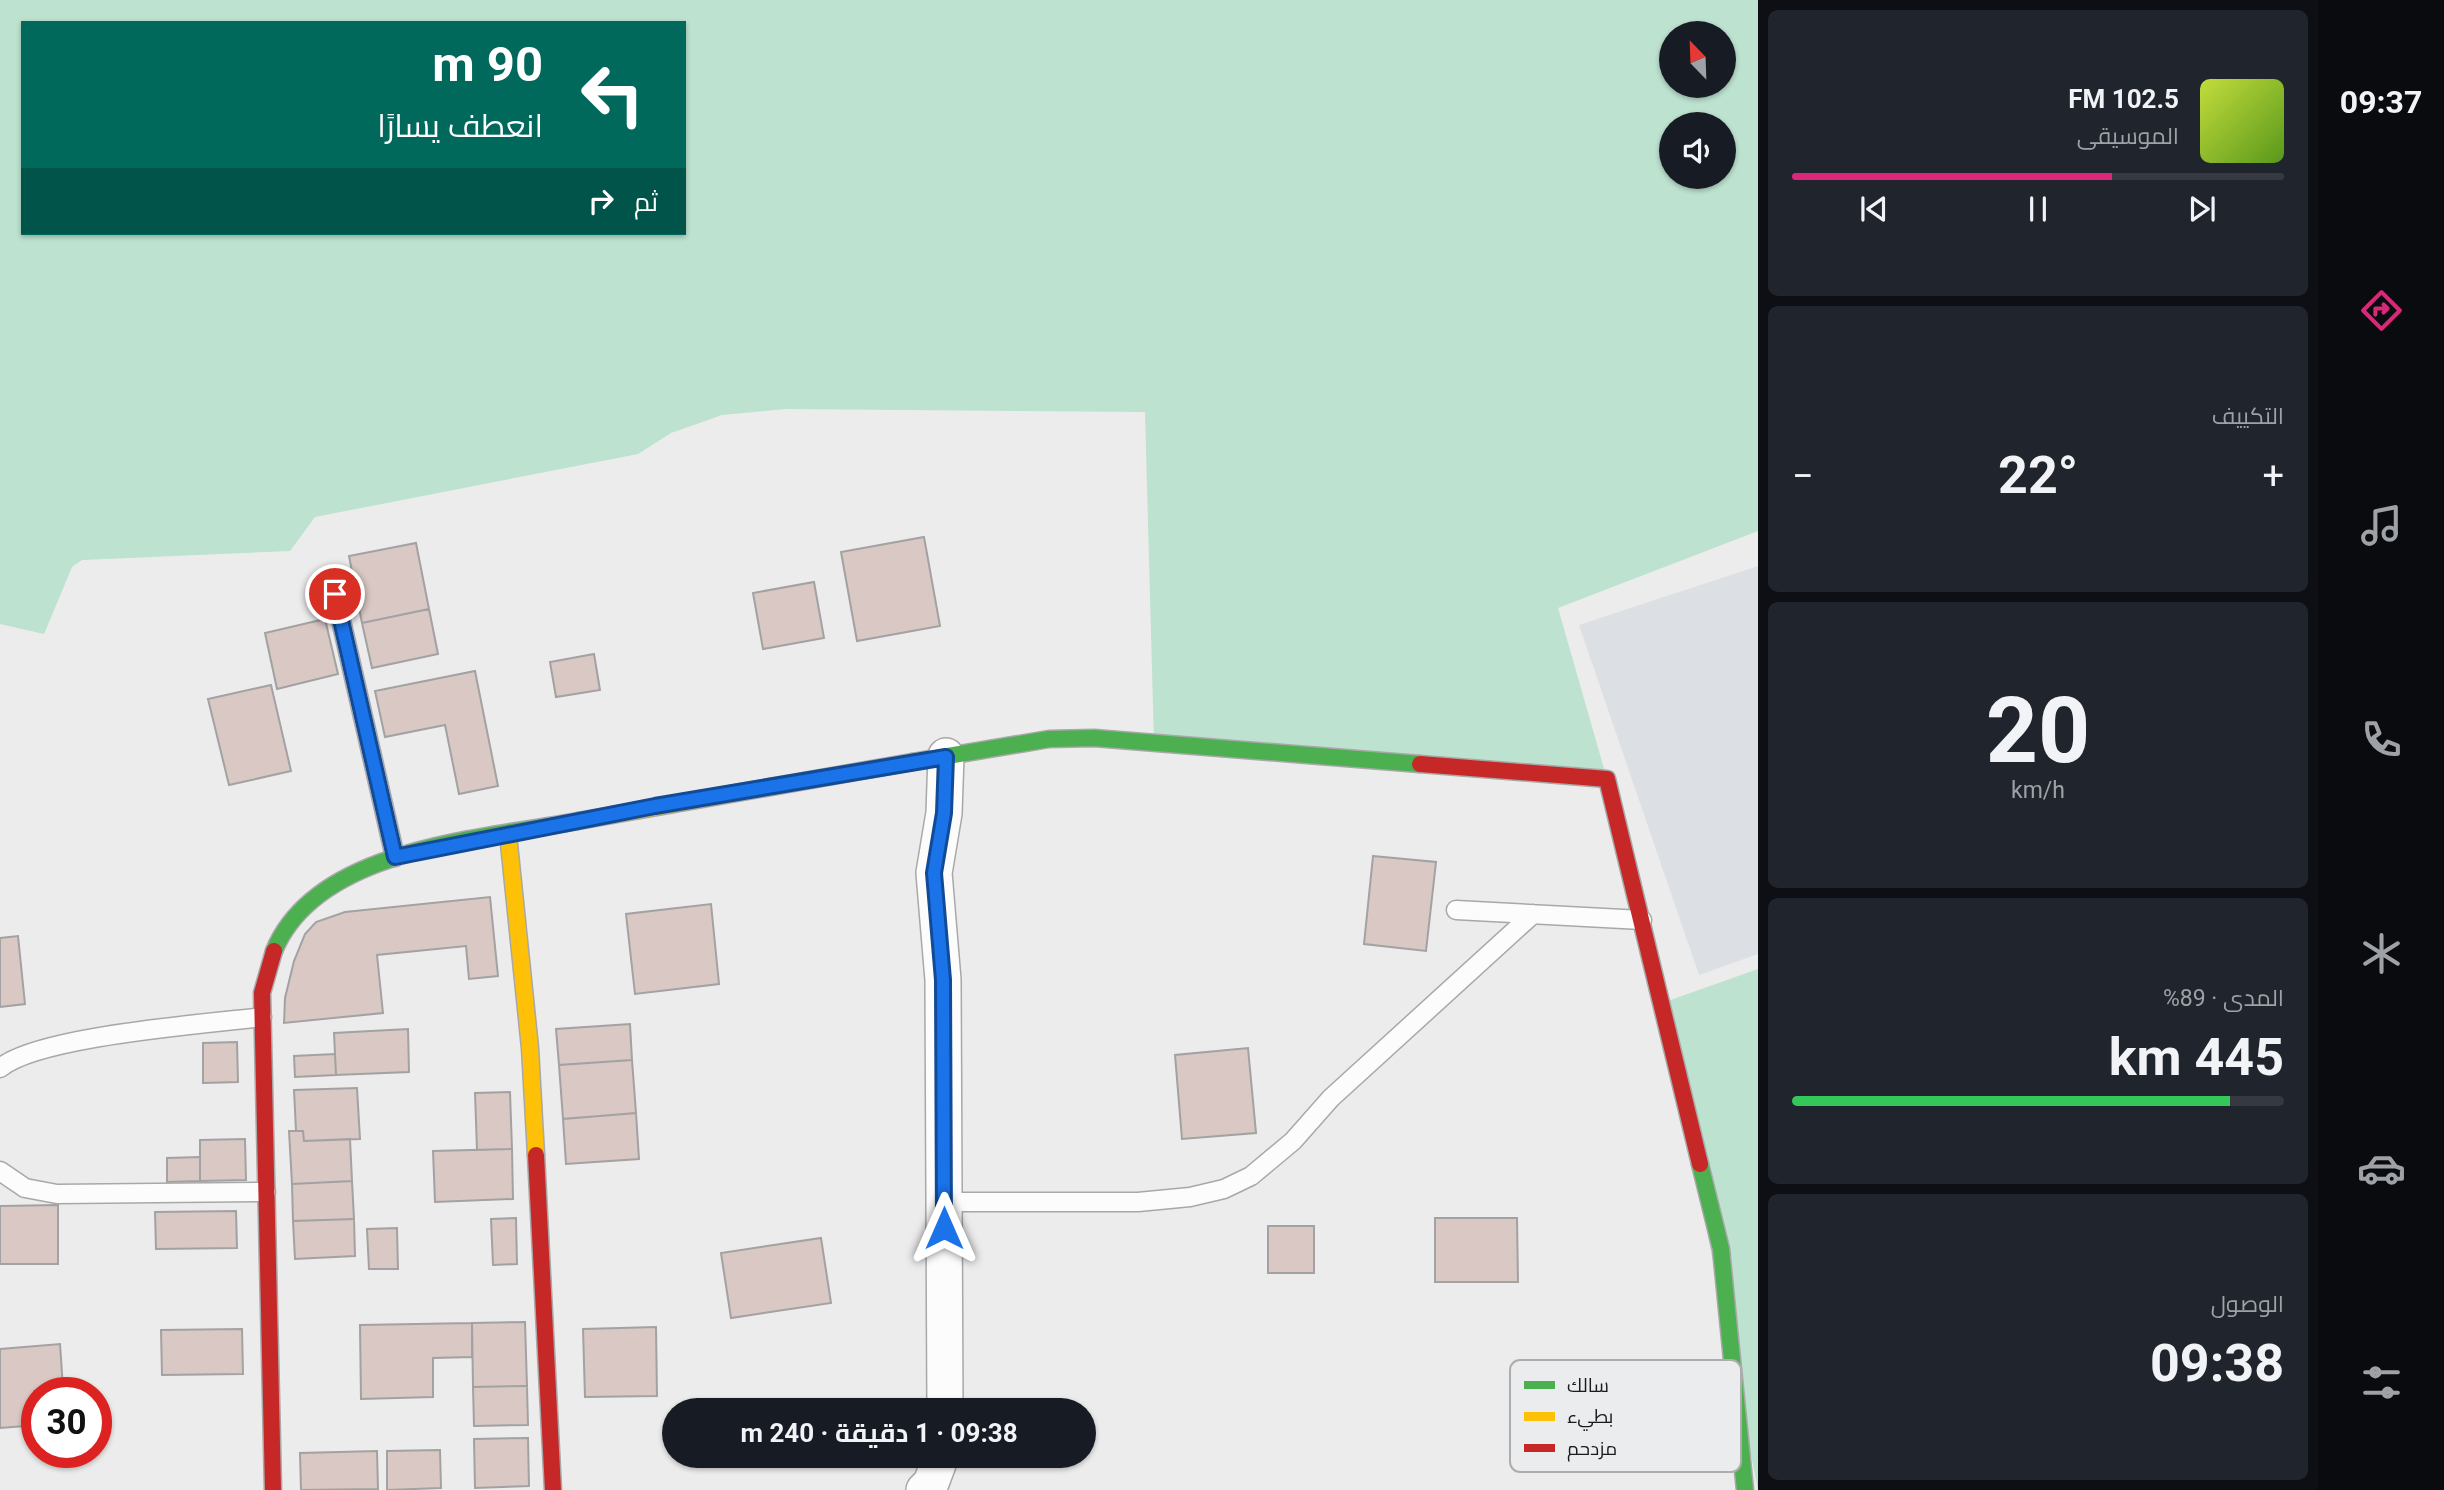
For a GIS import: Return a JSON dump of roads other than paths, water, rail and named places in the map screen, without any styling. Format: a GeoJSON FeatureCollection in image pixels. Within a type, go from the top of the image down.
{"type":"FeatureCollection","features":[{"type":"Feature","properties":{"kind":"street"},"geometry":{"type":"LineString","coordinates":[[273,1490],[262,1017],[266,965],[276,939],[294,914],[325,889],[395,857],[508,834],[1049,739],[1094,738],[1607,779],[1721,1249],[1732,1360]]}},
{"type":"Feature","properties":{"kind":"street"},"geometry":{"type":"LineString","coordinates":[[945,1398],[943,980],[934,873],[944,813],[946,757]]}},
{"type":"Feature","properties":{"kind":"street"},"geometry":{"type":"LineString","coordinates":[[508,834],[530,1048],[554,1490]]}},
{"type":"Feature","properties":{"kind":"street"},"geometry":{"type":"LineString","coordinates":[[1741,1450],[1745,1490]]}},
{"type":"Feature","properties":{"kind":"street"},"geometry":{"type":"LineString","coordinates":[[924,1490],[937,1468]]}},
{"type":"Feature","properties":{"kind":"lane"},"geometry":{"type":"LineString","coordinates":[[335,594],[395,857]]}},
{"type":"Feature","properties":{"kind":"lane"},"geometry":{"type":"LineString","coordinates":[[1456,910],[1642,920]]}},
{"type":"Feature","properties":{"kind":"lane"},"geometry":{"type":"LineString","coordinates":[[944,1202],[1138,1202],[1190,1197],[1224,1189],[1251,1176],[1270,1162],[1331,1098],[1426,1009],[1533,914]]}},
{"type":"Feature","properties":{"kind":"lane"},"geometry":{"type":"LineString","coordinates":[[0,1068],[18,1056],[59,1044],[262,1017]]}},
{"type":"Feature","properties":{"kind":"lane"},"geometry":{"type":"LineString","coordinates":[[0,1171],[25,1188],[57,1194],[266,1192]]}}]}
